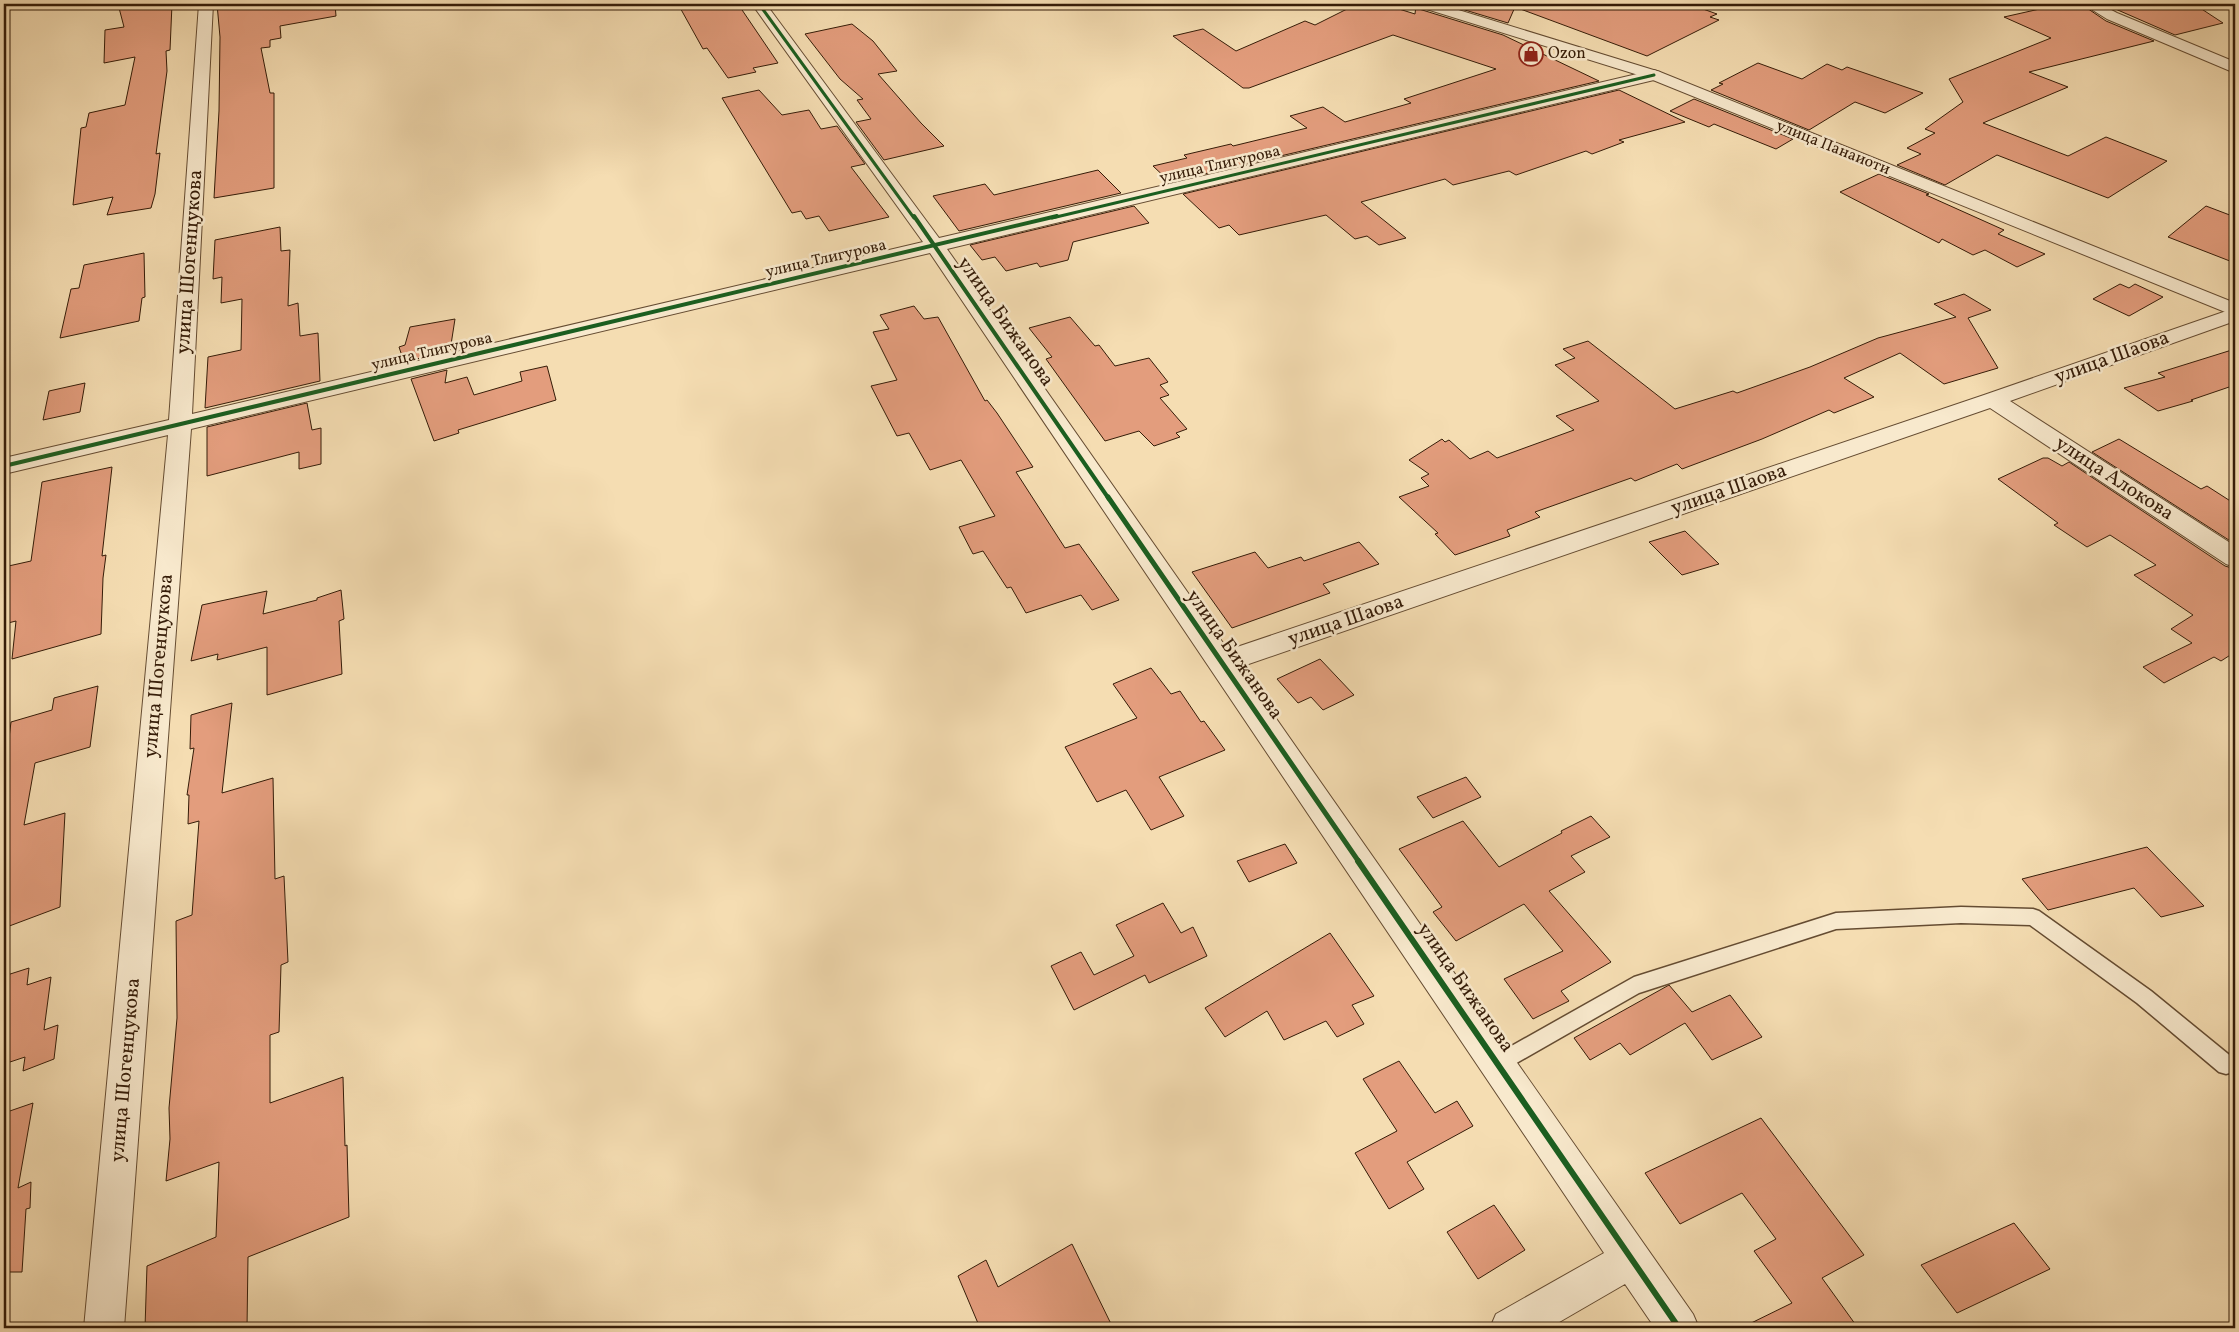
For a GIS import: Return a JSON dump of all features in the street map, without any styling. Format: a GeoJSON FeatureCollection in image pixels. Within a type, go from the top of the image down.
{"type":"FeatureCollection","features":[{"type":"Feature","properties":{"kind":"street","name":"улица Шогенцукова"},"geometry":{"type":"LineString","coordinates":[[104,1328],[180,424],[206,4]]}},
{"type":"Feature","properties":{"kind":"street","name":"улица Бижанова"},"geometry":{"type":"LineString","coordinates":[[759,4],[935,246],[1679,1328]]}},
{"type":"Feature","properties":{"kind":"street","name":"улица Панаиоти"},"geometry":{"type":"LineString","coordinates":[[1425,4],[1654,75],[2235,312]]}},
{"type":"Feature","properties":{"kind":"street"},"geometry":{"type":"LineString","coordinates":[[2090,4],[2112,16],[2235,68]]}},
{"type":"Feature","properties":{"kind":"street","name":"улица Тлигурова"},"geometry":{"type":"LineString","coordinates":[[4,466],[1654,75]]}},
{"type":"Feature","properties":{"kind":"street","name":"улица Шаова"},"geometry":{"type":"LineString","coordinates":[[1222,663],[1992,400],[2235,312]]}},
{"type":"Feature","properties":{"kind":"street","name":"улица Алокова"},"geometry":{"type":"LineString","coordinates":[[1992,400],[2235,558]]}},
{"type":"Feature","properties":{"kind":"street"},"geometry":{"type":"LineString","coordinates":[[1510,1328],[1631,1259]]}},
{"type":"Feature","properties":{"kind":"lane"},"geometry":{"type":"LineString","coordinates":[[1499,1064],[1634,986],[1836,921],[1961,915],[2033,916],[2144,997],[2226,1066]]}},
{"type":"Feature","properties":{"kind":"building"},"geometry":{"type":"Polygon","coordinates":[[[118,4],[172,4],[170,50],[166,51],[167,71],[156,154],[160,153],[155,194],[151,208],[107,215],[113,197],[73,205],[81,128],[86,127],[89,113],[125,105],[135,57],[104,63],[105,30],[124,27],[118,4]]]}},
{"type":"Feature","properties":{"kind":"building"},"geometry":{"type":"Polygon","coordinates":[[[217,4],[335,4],[336,16],[280,26],[281,38],[270,40],[270,47],[261,48],[270,93],[274,93],[274,188],[214,198],[219,111],[220,37],[217,4]]]}},
{"type":"Feature","properties":{"kind":"building"},"geometry":{"type":"Polygon","coordinates":[[[678,4],[738,4],[778,63],[753,68],[756,72],[728,78],[707,48],[703,49],[678,4]]]}},
{"type":"Feature","properties":{"kind":"building"},"geometry":{"type":"Polygon","coordinates":[[[1357,4],[1383,4],[1415,14],[1416,5],[1419,9],[1503,35],[1599,81],[1170,182],[1153,166],[1187,158],[1184,155],[1231,144],[1233,146],[1307,128],[1290,116],[1323,107],[1345,122],[1411,103],[1404,99],[1496,69],[1393,35],[1249,88],[1243,88],[1173,36],[1203,29],[1236,51],[1305,21],[1315,25],[1357,4]]]}},
{"type":"Feature","properties":{"kind":"building"},"geometry":{"type":"Polygon","coordinates":[[[1445,4],[1634,4],[1645,7],[1652,4],[1689,4],[1717,14],[1710,17],[1719,20],[1647,56],[1515,7],[1508,23],[1445,4]]]}},
{"type":"Feature","properties":{"kind":"building"},"geometry":{"type":"Polygon","coordinates":[[[2062,4],[2081,4],[2106,21],[2154,41],[2029,72],[2068,87],[1983,123],[2068,156],[2106,137],[2167,161],[2108,198],[1997,155],[1945,185],[1897,165],[1921,154],[1907,148],[1935,133],[1925,129],[1963,102],[1949,79],[2051,38],[2004,17],[2062,4]]]}},
{"type":"Feature","properties":{"kind":"building"},"geometry":{"type":"Polygon","coordinates":[[[2104,4],[2194,4],[2223,23],[2175,35],[2104,4]]]}},
{"type":"Feature","properties":{"kind":"building"},"geometry":{"type":"Polygon","coordinates":[[[852,24],[873,41],[897,71],[878,74],[944,146],[884,160],[856,122],[871,119],[857,100],[863,99],[840,79],[805,34],[852,24]]]}},
{"type":"Feature","properties":{"kind":"building"},"geometry":{"type":"Polygon","coordinates":[[[1758,63],[1802,79],[1827,64],[1842,70],[1847,67],[1923,93],[1885,113],[1855,102],[1809,130],[1711,90],[1723,84],[1719,83],[1758,63]]]}},
{"type":"Feature","properties":{"kind":"building"},"geometry":{"type":"Polygon","coordinates":[[[759,90],[782,115],[809,110],[821,129],[837,126],[865,164],[851,167],[889,217],[829,231],[819,216],[806,219],[801,211],[792,213],[722,98],[759,90]]]}},
{"type":"Feature","properties":{"kind":"building"},"geometry":{"type":"Polygon","coordinates":[[[1619,90],[1685,122],[1619,140],[1624,142],[1592,154],[1586,151],[1516,175],[1509,171],[1453,185],[1445,179],[1361,202],[1406,238],[1379,245],[1367,236],[1355,239],[1326,215],[1239,235],[1229,225],[1219,228],[1183,194],[1619,90]]]}},
{"type":"Feature","properties":{"kind":"building"},"geometry":{"type":"Polygon","coordinates":[[[1694,99],[1793,139],[1776,149],[1714,124],[1709,127],[1670,111],[1694,99]]]}},
{"type":"Feature","properties":{"kind":"building"},"geometry":{"type":"Polygon","coordinates":[[[1098,170],[1121,193],[959,231],[933,196],[985,184],[994,195],[1098,170]]]}},
{"type":"Feature","properties":{"kind":"building"},"geometry":{"type":"Polygon","coordinates":[[[1879,174],[1929,194],[1926,195],[2004,230],[1998,234],[2045,254],[2017,267],[1985,250],[1973,255],[1942,239],[1939,243],[1840,192],[1879,174]]]}},
{"type":"Feature","properties":{"kind":"building"},"geometry":{"type":"Polygon","coordinates":[[[1134,206],[1149,223],[1073,242],[1068,260],[1040,267],[1037,263],[1006,271],[995,257],[982,260],[970,245],[1134,206]]]}},
{"type":"Feature","properties":{"kind":"building"},"geometry":{"type":"Polygon","coordinates":[[[2206,206],[2235,217],[2235,263],[2168,237],[2206,206]]]}},
{"type":"Feature","properties":{"kind":"building"},"geometry":{"type":"Polygon","coordinates":[[[280,227],[281,251],[290,250],[288,306],[298,303],[300,336],[318,333],[320,381],[205,408],[208,357],[241,350],[242,299],[221,303],[222,277],[213,279],[215,240],[280,227]]]}},
{"type":"Feature","properties":{"kind":"building"},"geometry":{"type":"Polygon","coordinates":[[[144,253],[145,297],[142,298],[139,321],[60,338],[71,289],[79,288],[84,265],[144,253]]]}},
{"type":"Feature","properties":{"kind":"building"},"geometry":{"type":"Polygon","coordinates":[[[2120,284],[2129,288],[2135,284],[2163,297],[2129,316],[2093,299],[2120,284]]]}},
{"type":"Feature","properties":{"kind":"building"},"geometry":{"type":"Polygon","coordinates":[[[1964,294],[1991,310],[1968,318],[1998,368],[1944,384],[1900,353],[1844,378],[1874,397],[1834,413],[1829,410],[1762,439],[1682,469],[1677,464],[1635,481],[1631,478],[1535,512],[1540,517],[1507,530],[1510,536],[1455,555],[1435,534],[1438,533],[1399,497],[1429,486],[1421,478],[1429,474],[1409,460],[1442,439],[1445,442],[1449,440],[1470,459],[1488,451],[1497,458],[1574,430],[1556,416],[1599,401],[1555,365],[1575,358],[1563,349],[1588,341],[1675,409],[1733,391],[1737,393],[1810,367],[1878,338],[1956,317],[1934,304],[1964,294]]]}},
{"type":"Feature","properties":{"kind":"building"},"geometry":{"type":"Polygon","coordinates":[[[914,306],[924,319],[938,317],[985,401],[987,400],[997,413],[1033,467],[1016,472],[1065,548],[1079,544],[1119,600],[1092,610],[1081,595],[1026,613],[1011,587],[1007,588],[983,551],[973,554],[959,527],[995,516],[961,460],[930,470],[909,433],[897,436],[871,386],[897,380],[873,332],[889,329],[880,315],[914,306]]]}},
{"type":"Feature","properties":{"kind":"building"},"geometry":{"type":"Polygon","coordinates":[[[1070,317],[1095,346],[1099,345],[1115,366],[1149,358],[1168,382],[1160,385],[1169,395],[1160,398],[1187,429],[1176,433],[1180,437],[1154,446],[1139,431],[1105,441],[1046,359],[1052,357],[1029,328],[1070,317]]]}},
{"type":"Feature","properties":{"kind":"building"},"geometry":{"type":"Polygon","coordinates":[[[455,319],[450,351],[404,362],[399,347],[405,345],[410,327],[455,319]]]}},
{"type":"Feature","properties":{"kind":"building"},"geometry":{"type":"Polygon","coordinates":[[[2235,349],[2235,385],[2191,400],[2193,401],[2158,411],[2124,388],[2165,377],[2158,373],[2235,349]]]}},
{"type":"Feature","properties":{"kind":"building"},"geometry":{"type":"Polygon","coordinates":[[[547,366],[556,400],[458,430],[459,433],[434,441],[411,379],[447,370],[445,383],[467,377],[474,395],[522,381],[520,372],[547,366]]]}},
{"type":"Feature","properties":{"kind":"building"},"geometry":{"type":"Polygon","coordinates":[[[85,383],[80,412],[43,420],[49,391],[85,383]]]}},
{"type":"Feature","properties":{"kind":"building"},"geometry":{"type":"Polygon","coordinates":[[[307,403],[312,430],[321,428],[321,464],[299,469],[299,452],[207,476],[207,427],[307,403]]]}},
{"type":"Feature","properties":{"kind":"building"},"geometry":{"type":"Polygon","coordinates":[[[2119,439],[2201,489],[2207,486],[2235,504],[2235,544],[2092,452],[2119,439]]]}},
{"type":"Feature","properties":{"kind":"building"},"geometry":{"type":"Polygon","coordinates":[[[2043,458],[2048,458],[2062,466],[2069,462],[2225,566],[2235,569],[2235,652],[2221,661],[2214,657],[2164,683],[2143,667],[2192,643],[2171,629],[2193,615],[2134,575],[2156,565],[2110,535],[2087,547],[2054,525],[2058,523],[1998,479],[2043,458]]]}},
{"type":"Feature","properties":{"kind":"building"},"geometry":{"type":"Polygon","coordinates":[[[112,467],[102,556],[106,555],[103,578],[101,634],[12,659],[16,621],[4,624],[4,567],[31,561],[42,482],[112,467]]]}},
{"type":"Feature","properties":{"kind":"building"},"geometry":{"type":"Polygon","coordinates":[[[1685,531],[1719,564],[1682,575],[1649,542],[1685,531]]]}},
{"type":"Feature","properties":{"kind":"building"},"geometry":{"type":"Polygon","coordinates":[[[1359,542],[1379,564],[1323,584],[1330,593],[1232,628],[1192,572],[1255,552],[1268,568],[1301,557],[1304,561],[1359,542]]]}},
{"type":"Feature","properties":{"kind":"building"},"geometry":{"type":"Polygon","coordinates":[[[341,590],[344,619],[339,621],[342,674],[267,695],[267,647],[217,660],[218,654],[191,661],[202,605],[267,591],[263,614],[317,600],[317,598],[341,590]]]}},
{"type":"Feature","properties":{"kind":"building"},"geometry":{"type":"Polygon","coordinates":[[[1320,659],[1354,695],[1323,710],[1311,697],[1298,703],[1277,679],[1320,659]]]}},
{"type":"Feature","properties":{"kind":"building"},"geometry":{"type":"Polygon","coordinates":[[[1151,668],[1171,694],[1180,691],[1201,722],[1204,721],[1225,750],[1159,777],[1184,816],[1151,830],[1126,790],[1097,802],[1065,747],[1137,718],[1113,684],[1151,668]]]}},
{"type":"Feature","properties":{"kind":"building"},"geometry":{"type":"Polygon","coordinates":[[[98,686],[90,747],[35,763],[24,825],[65,813],[60,907],[4,928],[4,747],[8,746],[11,722],[52,710],[54,698],[98,686]]]}},
{"type":"Feature","properties":{"kind":"building"},"geometry":{"type":"Polygon","coordinates":[[[232,703],[222,793],[273,778],[275,879],[284,876],[288,962],[281,965],[279,1032],[270,1035],[270,1103],[343,1077],[349,1217],[248,1257],[247,1328],[145,1328],[147,1266],[216,1237],[219,1162],[166,1181],[170,1139],[169,1108],[177,1018],[176,921],[192,915],[199,821],[188,824],[189,795],[187,795],[194,748],[190,749],[191,715],[232,703]]]}},
{"type":"Feature","properties":{"kind":"building"},"geometry":{"type":"Polygon","coordinates":[[[1466,777],[1481,797],[1433,818],[1417,797],[1466,777]]]}},
{"type":"Feature","properties":{"kind":"building"},"geometry":{"type":"Polygon","coordinates":[[[1591,816],[1610,837],[1571,856],[1585,872],[1549,891],[1611,962],[1561,991],[1569,1001],[1533,1019],[1504,979],[1563,951],[1524,904],[1456,941],[1433,912],[1442,907],[1399,849],[1463,821],[1499,867],[1591,816]]]}},
{"type":"Feature","properties":{"kind":"building"},"geometry":{"type":"Polygon","coordinates":[[[1285,844],[1297,863],[1249,882],[1237,861],[1285,844]]]}},
{"type":"Feature","properties":{"kind":"building"},"geometry":{"type":"Polygon","coordinates":[[[2147,847],[2204,906],[2161,917],[2134,888],[2048,910],[2022,879],[2147,847]]]}},
{"type":"Feature","properties":{"kind":"building"},"geometry":{"type":"Polygon","coordinates":[[[1163,903],[1181,933],[1193,927],[1207,956],[1149,983],[1145,975],[1074,1010],[1051,966],[1081,952],[1094,975],[1134,956],[1116,925],[1163,903]]]}},
{"type":"Feature","properties":{"kind":"building"},"geometry":{"type":"Polygon","coordinates":[[[1330,933],[1374,996],[1352,1005],[1364,1024],[1337,1037],[1326,1021],[1284,1040],[1267,1011],[1225,1037],[1205,1008],[1330,933]]]}},
{"type":"Feature","properties":{"kind":"building"},"geometry":{"type":"Polygon","coordinates":[[[29,968],[27,985],[51,977],[44,1030],[58,1025],[54,1059],[23,1071],[25,1057],[4,1064],[4,976],[29,968]]]}},
{"type":"Feature","properties":{"kind":"building"},"geometry":{"type":"Polygon","coordinates":[[[1669,985],[1692,1012],[1730,995],[1762,1037],[1712,1060],[1685,1023],[1630,1055],[1620,1043],[1590,1060],[1574,1038],[1669,985]]]}},
{"type":"Feature","properties":{"kind":"building"},"geometry":{"type":"Polygon","coordinates":[[[1399,1061],[1435,1113],[1457,1101],[1473,1126],[1407,1162],[1424,1189],[1389,1209],[1355,1153],[1397,1131],[1363,1079],[1399,1061]]]}},
{"type":"Feature","properties":{"kind":"building"},"geometry":{"type":"Polygon","coordinates":[[[33,1103],[18,1188],[31,1182],[30,1208],[26,1209],[22,1272],[4,1272],[4,1113],[33,1103]]]}},
{"type":"Feature","properties":{"kind":"building"},"geometry":{"type":"Polygon","coordinates":[[[1761,1118],[1864,1255],[1822,1278],[1858,1328],[1741,1328],[1792,1303],[1754,1251],[1776,1239],[1742,1193],[1680,1224],[1645,1173],[1761,1118]]]}},
{"type":"Feature","properties":{"kind":"building"},"geometry":{"type":"Polygon","coordinates":[[[1494,1205],[1525,1250],[1478,1279],[1447,1232],[1494,1205]]]}},
{"type":"Feature","properties":{"kind":"building"},"geometry":{"type":"Polygon","coordinates":[[[2014,1223],[2050,1269],[1957,1313],[1921,1265],[2014,1223]]]}},
{"type":"Feature","properties":{"kind":"building"},"geometry":{"type":"Polygon","coordinates":[[[1072,1244],[1113,1328],[980,1328],[958,1276],[986,1260],[998,1287],[1072,1244]]]}},
{"type":"Feature","properties":{"kind":"cycle path"},"geometry":{"type":"LineString","coordinates":[[759,4],[935,246],[1679,1328]]}},
{"type":"Feature","properties":{"kind":"cycle path"},"geometry":{"type":"LineString","coordinates":[[4,466],[1654,75]]}},
{"type":"Feature","properties":{"kind":"place","name":"Ozon"},"geometry":{"type":"Point","coordinates":[1531,54]}}]}
